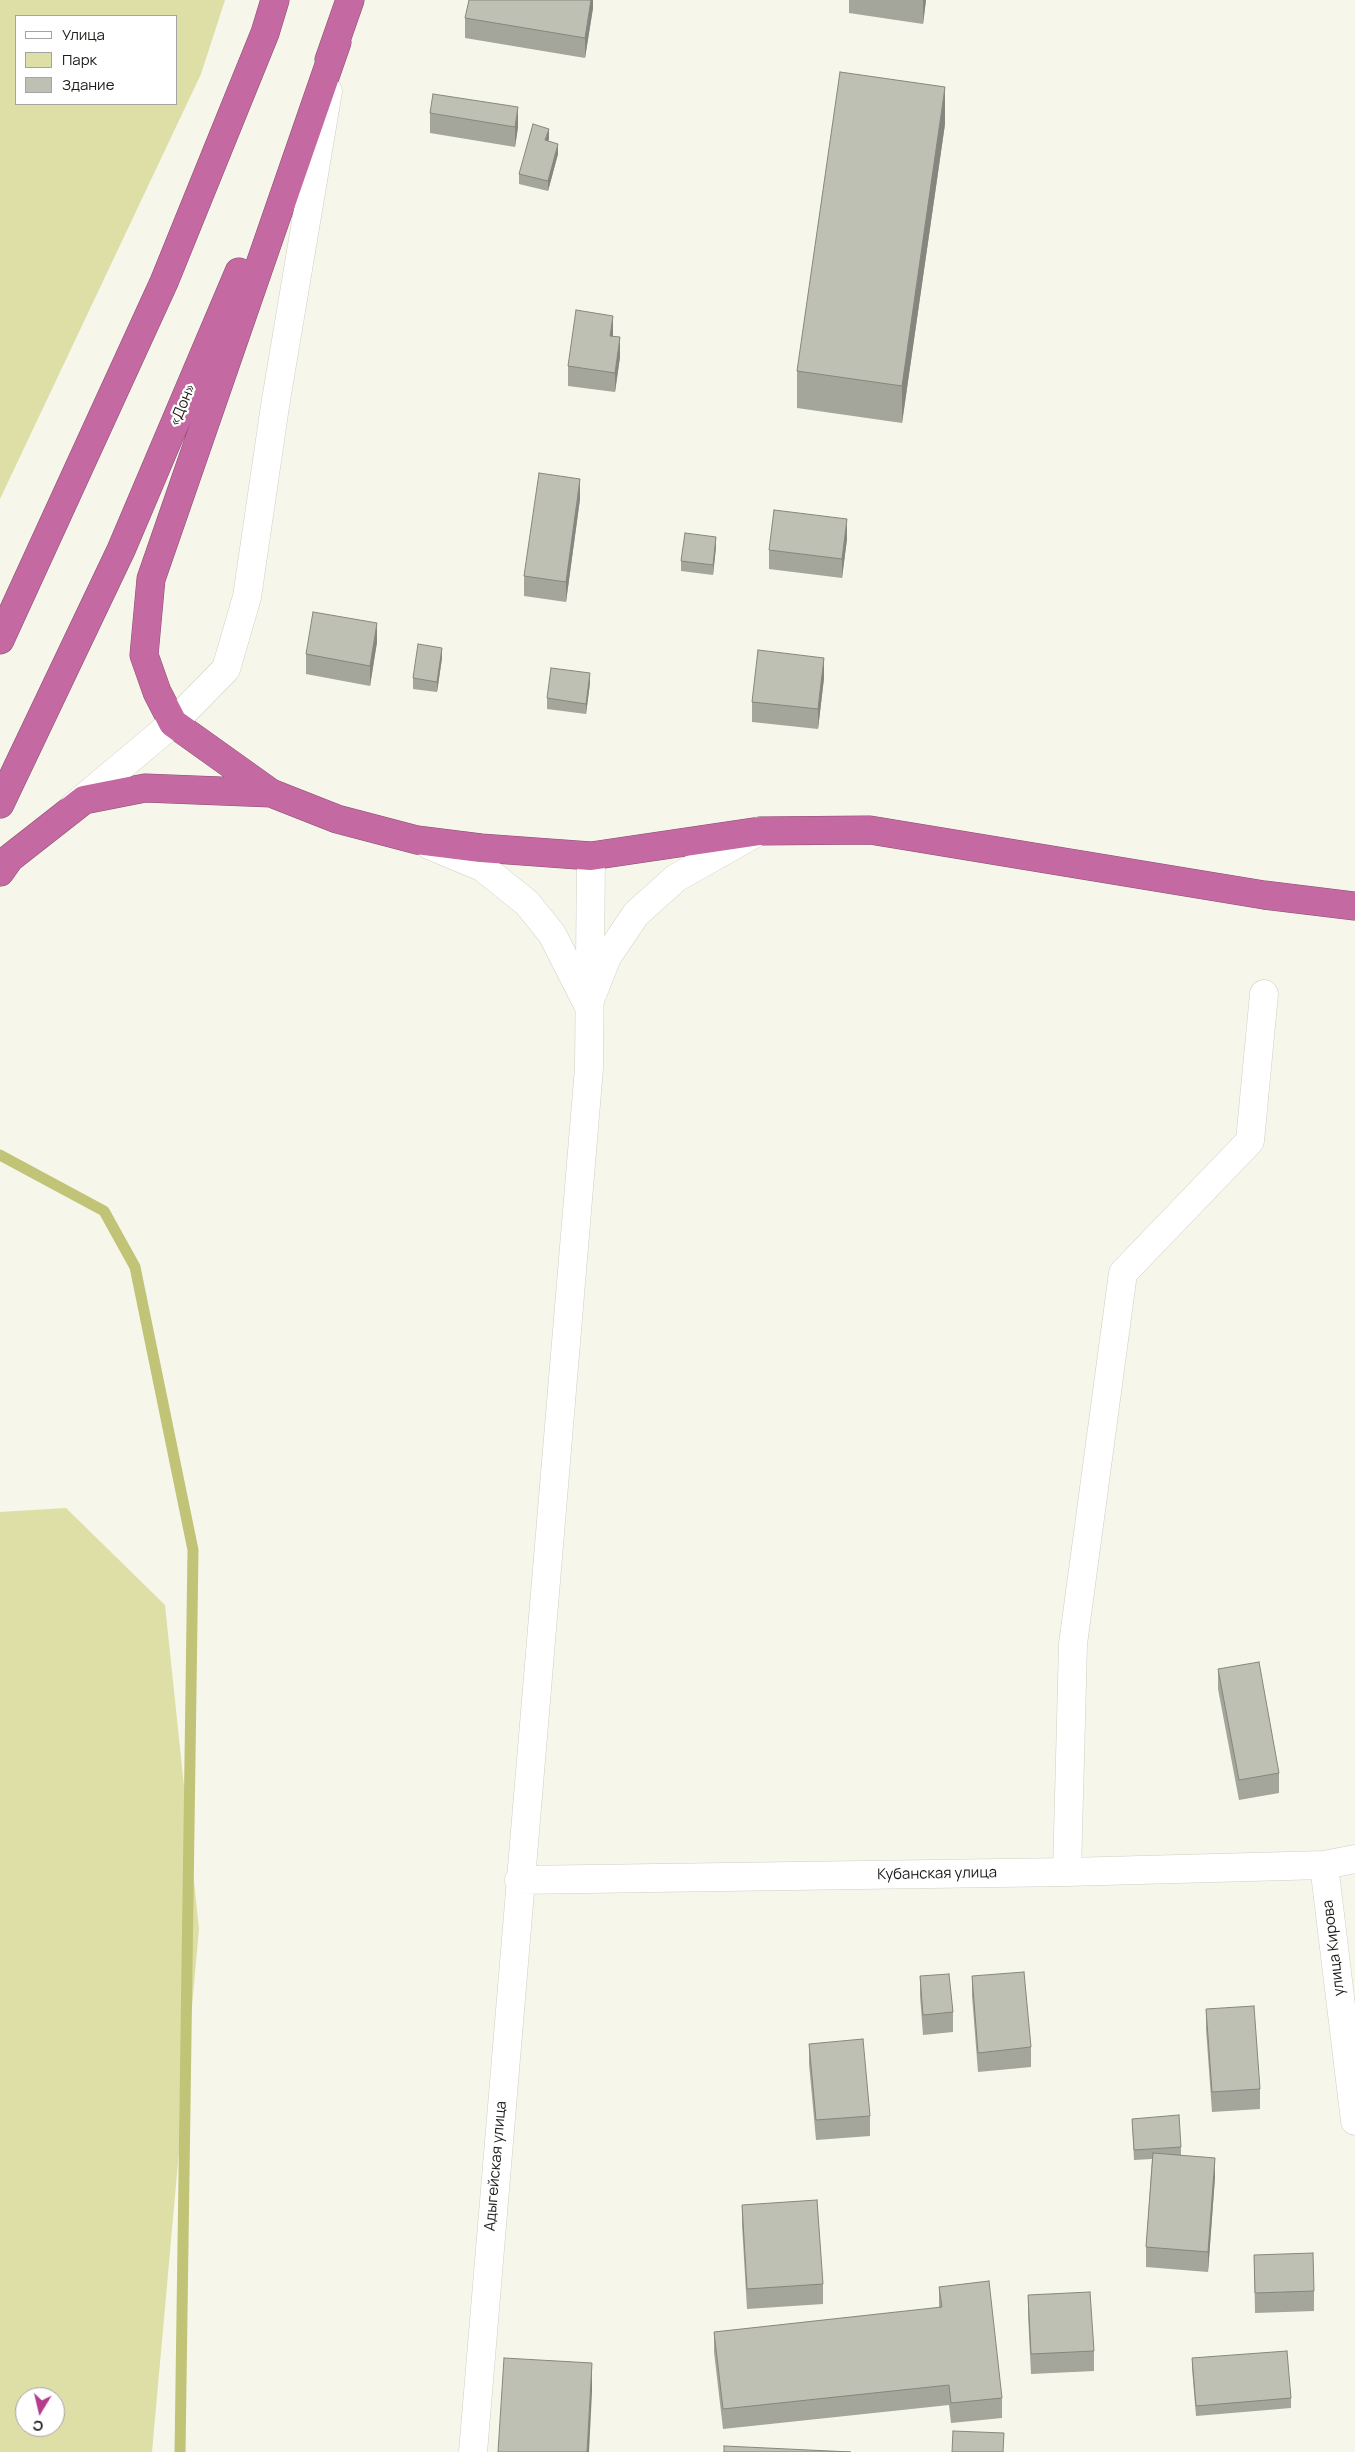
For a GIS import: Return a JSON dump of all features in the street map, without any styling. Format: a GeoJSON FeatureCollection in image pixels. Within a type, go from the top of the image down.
{"type":"FeatureCollection","features":[{"type":"Feature","properties":{"kind":"highway"},"geometry":{"type":"LineString","coordinates":[[0,640],[164,282],[264,33],[275,0]]}},
{"type":"Feature","properties":{"kind":"highway","name":"«Дон»"},"geometry":{"type":"LineString","coordinates":[[0,804],[122,550],[337,42],[350,0]]}},
{"type":"Feature","properties":{"kind":"highway"},"geometry":{"type":"LineString","coordinates":[[337,42],[151,579],[144,655],[157,692],[173,723],[271,793],[337,819],[417,840],[481,848],[591,856],[760,831],[870,830],[1264,895],[1355,906]]}},
{"type":"Feature","properties":{"kind":"highway"},"geometry":{"type":"LineString","coordinates":[[0,872],[10,858],[84,800],[145,788],[271,793]]}},
{"type":"Feature","properties":{"kind":"street"},"geometry":{"type":"LineString","coordinates":[[29,843],[173,723],[226,669],[247,597],[277,397],[337,42]]}},
{"type":"Feature","properties":{"kind":"street"},"geometry":{"type":"LineString","coordinates":[[588,1005],[608,957],[636,914],[676,878],[760,831]]}},
{"type":"Feature","properties":{"kind":"street"},"geometry":{"type":"LineString","coordinates":[[417,840],[482,867],[527,903],[552,934],[588,1005]]}},
{"type":"Feature","properties":{"kind":"street","name":"Адыгейская улица"},"geometry":{"type":"LineString","coordinates":[[473,2452],[519,1880],[589,1068],[588,1005],[591,856]]}},
{"type":"Feature","properties":{"kind":"street"},"geometry":{"type":"LineString","coordinates":[[1067,1872],[1073,1644],[1123,1273],[1250,1142],[1264,994]]}},
{"type":"Feature","properties":{"kind":"street","name":"Кубанская улица"},"geometry":{"type":"LineString","coordinates":[[519,1880],[1067,1872],[1324,1865],[1355,1859]]}},
{"type":"Feature","properties":{"kind":"street","name":"улица Кирова"},"geometry":{"type":"LineString","coordinates":[[1324,1865],[1355,2121]]}},
{"type":"Feature","properties":{"kind":"green space"},"geometry":{"type":"Polygon","coordinates":[[[0,0],[225,0],[201,74],[0,499],[0,0]]]}},
{"type":"Feature","properties":{"kind":"green space"},"geometry":{"type":"Polygon","coordinates":[[[66,1508],[165,1605],[199,1929],[152,2452],[0,2452],[0,1512],[66,1508]]]}},
{"type":"Feature","properties":{"kind":"building"},"geometry":{"type":"Polygon","coordinates":[[[469,0],[591,0],[585,38],[465,18],[469,0]]]}},
{"type":"Feature","properties":{"kind":"building"},"geometry":{"type":"Polygon","coordinates":[[[840,72],[945,87],[902,386],[797,371],[840,72]]]}},
{"type":"Feature","properties":{"kind":"building"},"geometry":{"type":"Polygon","coordinates":[[[433,94],[518,107],[515,127],[430,113],[433,94]]]}},
{"type":"Feature","properties":{"kind":"building"},"geometry":{"type":"Polygon","coordinates":[[[533,124],[549,129],[545,140],[558,144],[548,181],[519,174],[533,124]]]}},
{"type":"Feature","properties":{"kind":"building"},"geometry":{"type":"Polygon","coordinates":[[[576,310],[613,316],[610,336],[620,337],[615,373],[568,366],[576,310]]]}},
{"type":"Feature","properties":{"kind":"building"},"geometry":{"type":"Polygon","coordinates":[[[539,473],[580,479],[566,582],[524,576],[539,473]]]}},
{"type":"Feature","properties":{"kind":"building"},"geometry":{"type":"Polygon","coordinates":[[[774,510],[847,519],[842,559],[769,550],[774,510]]]}},
{"type":"Feature","properties":{"kind":"building"},"geometry":{"type":"Polygon","coordinates":[[[685,533],[716,537],[713,565],[681,561],[685,533]]]}},
{"type":"Feature","properties":{"kind":"building"},"geometry":{"type":"Polygon","coordinates":[[[313,612],[377,623],[370,666],[306,654],[313,612]]]}},
{"type":"Feature","properties":{"kind":"building"},"geometry":{"type":"Polygon","coordinates":[[[418,644],[442,648],[437,682],[413,678],[418,644]]]}},
{"type":"Feature","properties":{"kind":"building"},"geometry":{"type":"Polygon","coordinates":[[[758,650],[824,658],[818,709],[752,702],[758,650]]]}},
{"type":"Feature","properties":{"kind":"building"},"geometry":{"type":"Polygon","coordinates":[[[551,668],[590,673],[586,704],[547,698],[551,668]]]}},
{"type":"Feature","properties":{"kind":"building"},"geometry":{"type":"Polygon","coordinates":[[[1259,1662],[1279,1773],[1239,1780],[1218,1669],[1259,1662]]]}},
{"type":"Feature","properties":{"kind":"building"},"geometry":{"type":"Polygon","coordinates":[[[1024,1972],[1031,2047],[978,2053],[972,1976],[1024,1972]]]}},
{"type":"Feature","properties":{"kind":"building"},"geometry":{"type":"Polygon","coordinates":[[[949,1974],[953,2012],[923,2015],[920,1976],[949,1974]]]}},
{"type":"Feature","properties":{"kind":"building"},"geometry":{"type":"Polygon","coordinates":[[[1254,2006],[1260,2089],[1212,2092],[1206,2009],[1254,2006]]]}},
{"type":"Feature","properties":{"kind":"building"},"geometry":{"type":"Polygon","coordinates":[[[863,2039],[870,2116],[816,2120],[809,2044],[863,2039]]]}},
{"type":"Feature","properties":{"kind":"building"},"geometry":{"type":"Polygon","coordinates":[[[1179,2115],[1181,2147],[1134,2150],[1132,2119],[1179,2115]]]}},
{"type":"Feature","properties":{"kind":"building"},"geometry":{"type":"Polygon","coordinates":[[[1153,2153],[1215,2158],[1208,2252],[1146,2247],[1153,2153]]]}},
{"type":"Feature","properties":{"kind":"building"},"geometry":{"type":"Polygon","coordinates":[[[817,2200],[823,2284],[747,2289],[742,2205],[817,2200]]]}},
{"type":"Feature","properties":{"kind":"building"},"geometry":{"type":"Polygon","coordinates":[[[1313,2253],[1314,2291],[1255,2293],[1254,2255],[1313,2253]]]}},
{"type":"Feature","properties":{"kind":"building"},"geometry":{"type":"Polygon","coordinates":[[[989,2281],[1002,2398],[951,2403],[949,2385],[723,2409],[714,2332],[942,2307],[939,2287],[989,2281]]]}},
{"type":"Feature","properties":{"kind":"building"},"geometry":{"type":"Polygon","coordinates":[[[1090,2292],[1094,2351],[1031,2354],[1028,2295],[1090,2292]]]}},
{"type":"Feature","properties":{"kind":"building"},"geometry":{"type":"Polygon","coordinates":[[[1287,2351],[1291,2398],[1196,2406],[1192,2358],[1287,2351]]]}},
{"type":"Feature","properties":{"kind":"building"},"geometry":{"type":"Polygon","coordinates":[[[504,2358],[592,2363],[587,2452],[498,2452],[504,2358]]]}},
{"type":"Feature","properties":{"kind":"building"},"geometry":{"type":"Polygon","coordinates":[[[953,2431],[1004,2433],[1003,2452],[952,2452],[953,2431]]]}},
{"type":"Feature","properties":{"kind":"building"},"geometry":{"type":"Polygon","coordinates":[[[724,2446],[851,2452],[724,2452],[724,2446]]]}},
{"type":"Feature","properties":{"kind":"waterway"},"geometry":{"type":"LineString","coordinates":[[0,1155],[104,1211],[135,1267],[193,1550],[180,2452]]}}]}
